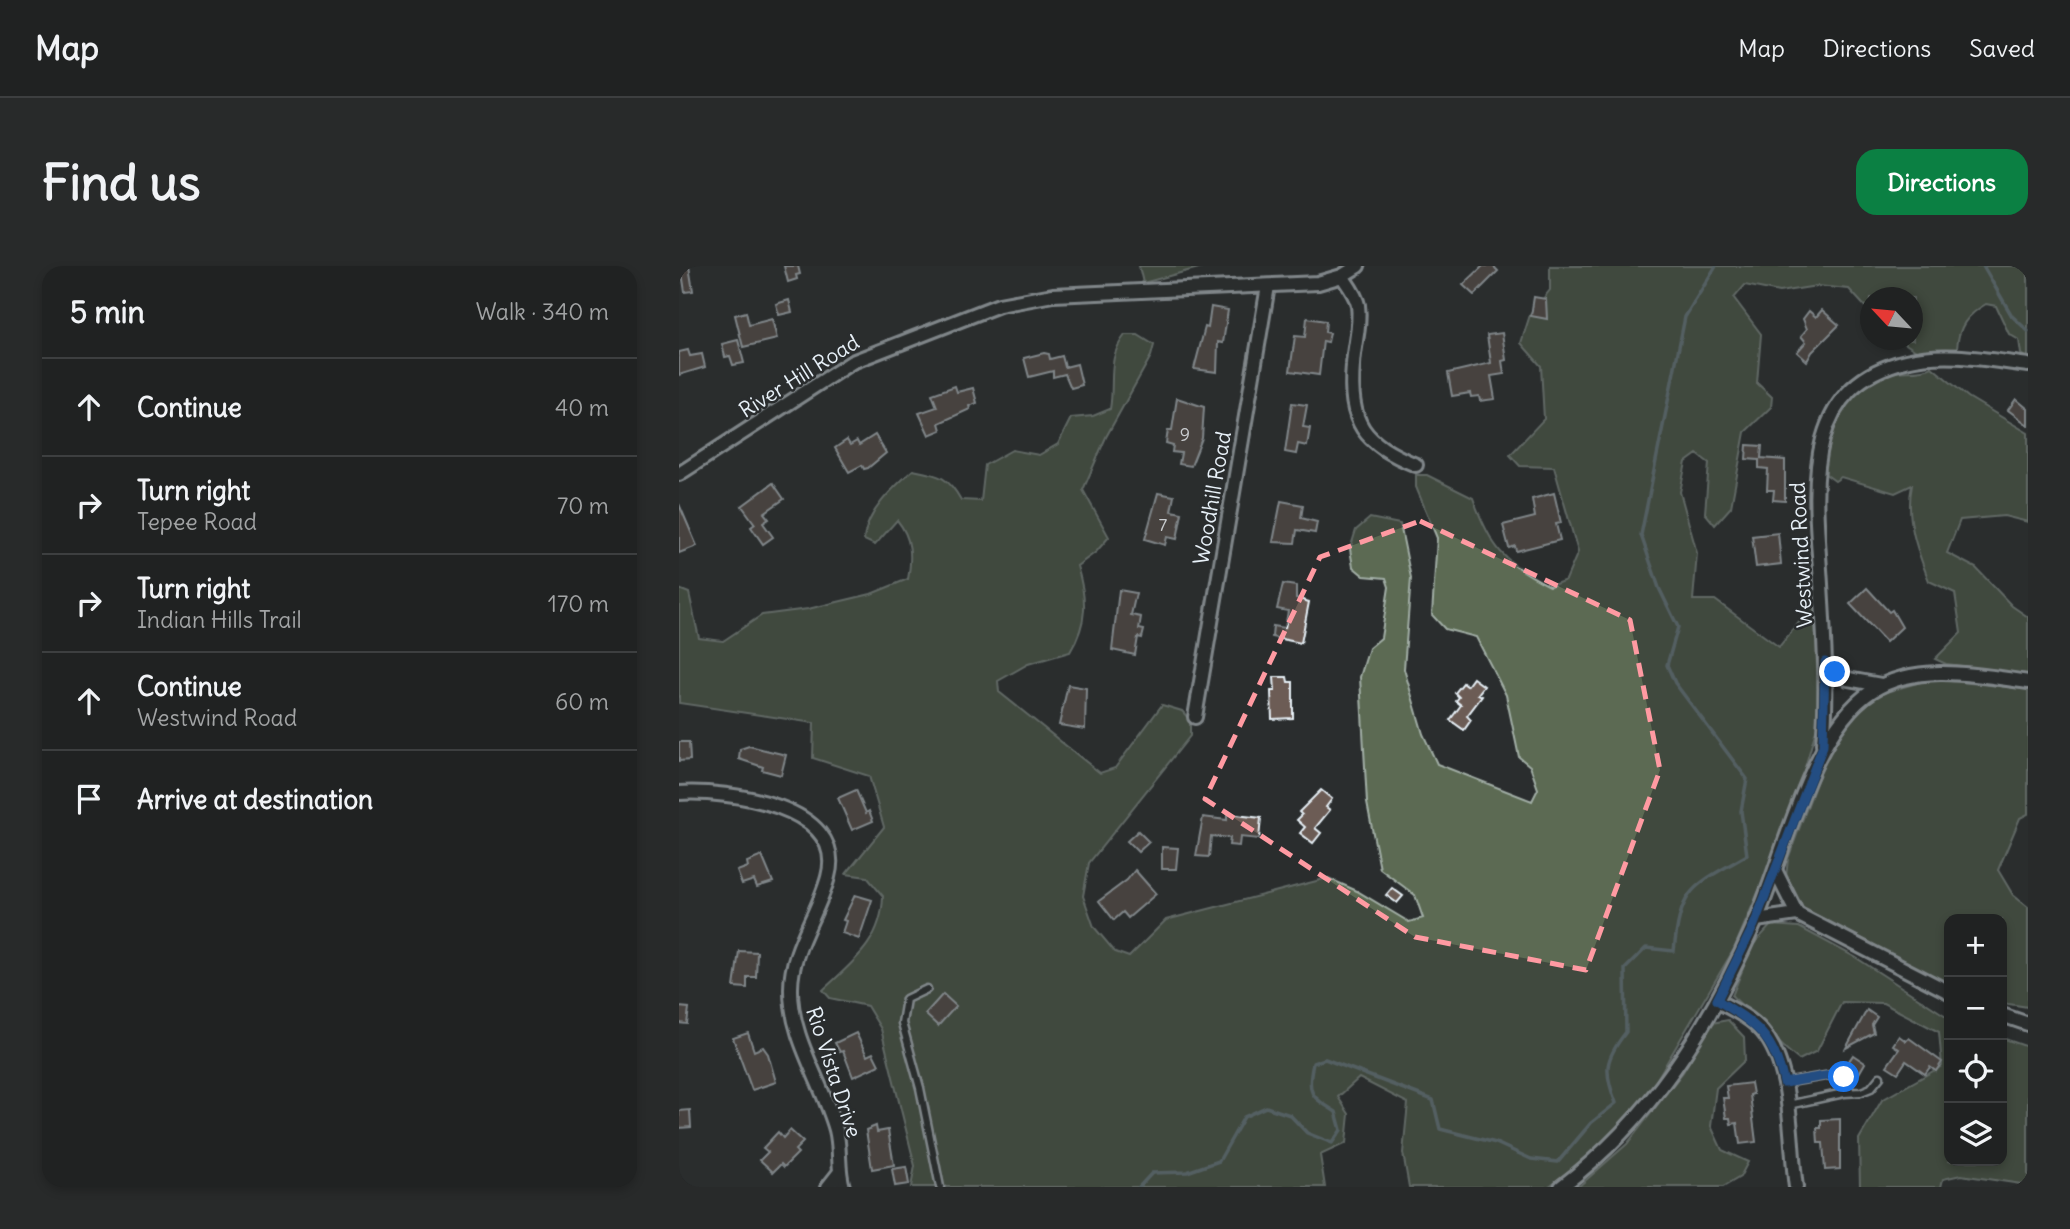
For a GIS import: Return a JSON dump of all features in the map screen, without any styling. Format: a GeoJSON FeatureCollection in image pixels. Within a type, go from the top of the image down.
{"type":"FeatureCollection","features":[{"type":"Feature","properties":{"kind":"street","name":"River Hill Road"},"geometry":{"type":"LineString","coordinates":[[679,474],[862,357],[999,305],[1053,295],[1318,283],[1342,276],[1358,266]]}},
{"type":"Feature","properties":{"kind":"street"},"geometry":{"type":"LineString","coordinates":[[1342,276],[1357,302],[1359,322],[1353,383],[1358,421],[1370,441],[1416,465]]}},
{"type":"Feature","properties":{"kind":"street","name":"Woodhill Road"},"geometry":{"type":"LineString","coordinates":[[1195,717],[1268,286]]}},
{"type":"Feature","properties":{"kind":"street","name":"Westwind Road"},"geometry":{"type":"LineString","coordinates":[[1823,746],[1825,662],[1815,483],[1821,444],[1839,403],[1874,372],[1909,360],[1953,358],[2028,365]]}},
{"type":"Feature","properties":{"kind":"street"},"geometry":{"type":"LineString","coordinates":[[1825,662],[1848,679],[1882,685]]}},
{"type":"Feature","properties":{"kind":"street"},"geometry":{"type":"LineString","coordinates":[[1562,1187],[1612,1146],[1646,1109],[1688,1051],[1717,1000],[1756,920],[1823,746],[1852,707],[1882,685],[1894,680],[1942,673],[2028,682]]}},
{"type":"Feature","properties":{"kind":"street","name":"Rio Vista Drive"},"geometry":{"type":"LineString","coordinates":[[679,793],[729,794],[757,800],[800,818],[819,833],[826,844],[830,861],[828,879],[795,961],[791,990],[796,1023],[835,1128],[843,1187]]}},
{"type":"Feature","properties":{"kind":"street"},"geometry":{"type":"LineString","coordinates":[[1776,872],[1797,914]]}},
{"type":"Feature","properties":{"kind":"street"},"geometry":{"type":"LineString","coordinates":[[1756,920],[1797,914],[1944,989]]}},
{"type":"Feature","properties":{"kind":"street"},"geometry":{"type":"LineString","coordinates":[[1717,1000],[1762,1031],[1777,1055],[1784,1083],[1796,1187]]}},
{"type":"Feature","properties":{"kind":"street"},"geometry":{"type":"LineString","coordinates":[[2007,1017],[2028,1024]]}},
{"type":"Feature","properties":{"kind":"street"},"geometry":{"type":"LineString","coordinates":[[828,1187],[839,1173]]}},
{"type":"Feature","properties":{"kind":"lane"},"geometry":{"type":"LineString","coordinates":[[927,989],[905,999],[902,1023],[920,1088],[940,1187]]}},
{"type":"Feature","properties":{"kind":"lane"},"geometry":{"type":"LineString","coordinates":[[1784,1083],[1837,1074],[1844,1077],[1851,1092]]}},
{"type":"Feature","properties":{"kind":"lane"},"geometry":{"type":"LineString","coordinates":[[1786,1105],[1871,1088],[1880,1077]]}},
{"type":"Feature","properties":{"kind":"highlighted area"},"geometry":{"type":"Polygon","coordinates":[[[1420,521],[1630,620],[1660,770],[1586,970],[1415,937],[1205,799],[1320,557],[1420,521]]]}},
{"type":"Feature","properties":{"kind":"green space"},"geometry":{"type":"Polygon","coordinates":[[[1139,266],[1206,266],[1143,283],[1139,266]]]}},
{"type":"Feature","properties":{"kind":"green space"},"geometry":{"type":"Polygon","coordinates":[[[1550,266],[2028,266],[2028,360],[2021,354],[2019,340],[2009,334],[1996,306],[1986,304],[1969,317],[1959,334],[1957,349],[1919,353],[1915,350],[1923,350],[1923,287],[1860,287],[1860,301],[1849,289],[1817,286],[1779,292],[1745,285],[1734,298],[1761,334],[1757,383],[1772,397],[1771,407],[1745,432],[1731,507],[1715,525],[1705,513],[1709,463],[1697,454],[1686,462],[1680,492],[1697,553],[1693,600],[1715,600],[1779,647],[1814,604],[1820,666],[1818,723],[1791,815],[1734,949],[1638,1111],[1606,1143],[1548,1187],[1409,1187],[1403,1153],[1408,1103],[1359,1078],[1338,1097],[1349,1114],[1346,1143],[1320,1155],[1325,1187],[911,1187],[915,1166],[881,1029],[867,1006],[830,998],[823,990],[864,949],[878,926],[883,896],[867,877],[846,874],[884,827],[869,776],[813,758],[814,723],[679,703],[679,589],[689,593],[699,638],[723,641],[762,615],[808,609],[871,594],[908,579],[910,548],[906,534],[897,520],[875,545],[864,540],[875,510],[889,493],[913,470],[930,473],[947,481],[961,500],[981,501],[985,465],[1012,450],[1039,455],[1058,444],[1071,418],[1093,416],[1110,409],[1115,353],[1125,335],[1138,335],[1154,345],[1151,356],[1106,437],[1083,490],[1109,537],[1096,552],[1077,566],[1083,589],[1084,610],[1076,641],[1070,652],[1028,664],[998,681],[999,692],[1100,773],[1115,768],[1162,705],[1182,711],[1190,720],[1190,736],[1089,863],[1083,896],[1094,927],[1115,952],[1129,957],[1166,920],[1328,878],[1357,891],[1409,922],[1423,918],[1415,895],[1380,869],[1367,803],[1360,677],[1369,648],[1381,638],[1389,587],[1386,578],[1364,576],[1353,567],[1350,549],[1356,530],[1370,518],[1400,524],[1411,578],[1404,669],[1423,734],[1437,764],[1532,801],[1538,789],[1530,766],[1519,757],[1506,695],[1476,637],[1445,629],[1432,615],[1437,538],[1416,487],[1416,475],[1427,475],[1473,498],[1492,541],[1509,561],[1550,586],[1566,580],[1578,552],[1554,467],[1520,466],[1510,455],[1544,419],[1541,366],[1521,343],[1530,315],[1550,290],[1550,266]]]}},
{"type":"Feature","properties":{"kind":"green space"},"geometry":{"type":"Polygon","coordinates":[[[1932,367],[1968,397],[2028,433],[2028,522],[2004,516],[1960,520],[1947,553],[1976,568],[2012,606],[2028,617],[2028,674],[1946,664],[1935,659],[1961,633],[1955,593],[1929,581],[1920,558],[1911,522],[1912,485],[1895,493],[1841,477],[1835,481],[1824,473],[1822,464],[1837,424],[1843,411],[1860,389],[1885,374],[1932,367]]]}},
{"type":"Feature","properties":{"kind":"green space"},"geometry":{"type":"Polygon","coordinates":[[[1931,679],[2028,689],[2028,814],[2020,818],[1998,870],[2013,895],[2028,907],[2028,1007],[2007,1004],[2007,914],[1944,914],[1944,981],[1801,907],[1792,897],[1786,877],[1788,859],[1825,759],[1845,724],[1879,694],[1931,679]]]}},
{"type":"Feature","properties":{"kind":"green space"},"geometry":{"type":"Polygon","coordinates":[[[1771,925],[1799,927],[1855,957],[1944,1015],[1944,1166],[2007,1166],[2007,1040],[2028,1047],[2028,1185],[1961,1175],[1943,1179],[1941,1187],[1860,1187],[1859,1139],[1882,1100],[1942,1066],[1939,1032],[1883,1003],[1842,1002],[1817,1051],[1799,1060],[1732,996],[1752,946],[1771,925]]]}},
{"type":"Feature","properties":{"kind":"green space"},"geometry":{"type":"Polygon","coordinates":[[[1728,1020],[1744,1037],[1745,1060],[1716,1088],[1711,1126],[1722,1150],[1748,1162],[1740,1177],[1723,1187],[1578,1187],[1627,1144],[1683,1072],[1712,1023],[1728,1020]]]}},
{"type":"Feature","properties":{"kind":"building"},"geometry":{"type":"Polygon","coordinates":[[[681,266],[689,266],[693,291],[685,292],[681,266]]]}},
{"type":"Feature","properties":{"kind":"building"},"geometry":{"type":"Polygon","coordinates":[[[784,266],[798,266],[800,274],[796,275],[797,279],[788,282],[784,266]]]}},
{"type":"Feature","properties":{"kind":"building"},"geometry":{"type":"Polygon","coordinates":[[[1483,266],[1493,266],[1498,271],[1474,295],[1463,285],[1483,266]]]}},
{"type":"Feature","properties":{"kind":"building"},"geometry":{"type":"Polygon","coordinates":[[[1534,297],[1546,299],[1547,319],[1531,316],[1534,297]]]}},
{"type":"Feature","properties":{"kind":"building"},"geometry":{"type":"Polygon","coordinates":[[[789,300],[792,312],[779,315],[776,304],[789,300]]]}},
{"type":"Feature","properties":{"kind":"building"},"geometry":{"type":"Polygon","coordinates":[[[1211,307],[1228,310],[1223,343],[1218,342],[1217,372],[1194,369],[1205,327],[1208,328],[1211,307]]]}},
{"type":"Feature","properties":{"kind":"building"},"geometry":{"type":"Polygon","coordinates":[[[1822,310],[1839,325],[1812,352],[1807,361],[1797,352],[1806,342],[1801,336],[1807,329],[1803,319],[1809,311],[1816,317],[1822,310]]]}},
{"type":"Feature","properties":{"kind":"building"},"geometry":{"type":"Polygon","coordinates":[[[746,312],[749,325],[772,319],[777,339],[743,347],[735,315],[746,312]]]}},
{"type":"Feature","properties":{"kind":"building"},"geometry":{"type":"Polygon","coordinates":[[[1307,318],[1326,321],[1325,332],[1330,333],[1328,342],[1323,341],[1319,375],[1290,371],[1295,336],[1305,337],[1307,318]]]}},
{"type":"Feature","properties":{"kind":"building"},"geometry":{"type":"Polygon","coordinates":[[[1502,333],[1506,360],[1502,361],[1504,374],[1491,376],[1495,399],[1480,401],[1479,396],[1471,397],[1470,393],[1452,396],[1448,373],[1491,363],[1487,335],[1502,333]]]}},
{"type":"Feature","properties":{"kind":"building"},"geometry":{"type":"Polygon","coordinates":[[[738,340],[744,363],[733,365],[730,356],[725,357],[722,344],[738,340]]]}},
{"type":"Feature","properties":{"kind":"building"},"geometry":{"type":"Polygon","coordinates":[[[688,350],[690,356],[702,354],[705,367],[679,375],[679,352],[688,350]]]}},
{"type":"Feature","properties":{"kind":"building"},"geometry":{"type":"Polygon","coordinates":[[[1049,354],[1050,359],[1062,356],[1065,367],[1077,364],[1082,385],[1071,388],[1065,374],[1053,377],[1053,371],[1029,377],[1024,358],[1049,354]]]}},
{"type":"Feature","properties":{"kind":"building"},"geometry":{"type":"Polygon","coordinates":[[[955,386],[957,392],[973,388],[977,403],[939,423],[941,430],[929,435],[919,413],[937,407],[932,394],[955,386]]]}},
{"type":"Feature","properties":{"kind":"building"},"geometry":{"type":"Polygon","coordinates":[[[1177,398],[1204,407],[1202,438],[1191,466],[1179,464],[1181,453],[1172,452],[1173,445],[1166,443],[1168,430],[1172,430],[1177,398]]]}},
{"type":"Feature","properties":{"kind":"building"},"geometry":{"type":"Polygon","coordinates":[[[2016,399],[2028,409],[2028,425],[2008,410],[2016,399]]]}},
{"type":"Feature","properties":{"kind":"building"},"geometry":{"type":"Polygon","coordinates":[[[1292,403],[1307,405],[1303,427],[1310,428],[1307,446],[1298,444],[1296,454],[1285,452],[1292,403]]]}},
{"type":"Feature","properties":{"kind":"building"},"geometry":{"type":"Polygon","coordinates":[[[875,435],[886,453],[868,468],[864,469],[862,465],[849,472],[835,448],[847,440],[850,445],[857,441],[859,445],[875,435]]]}},
{"type":"Feature","properties":{"kind":"building"},"geometry":{"type":"Polygon","coordinates":[[[1747,445],[1762,446],[1761,458],[1785,460],[1785,501],[1773,500],[1774,490],[1767,490],[1768,469],[1759,468],[1759,460],[1746,459],[1747,445]]]}},
{"type":"Feature","properties":{"kind":"building"},"geometry":{"type":"Polygon","coordinates":[[[773,483],[784,499],[764,513],[769,519],[763,523],[773,537],[763,544],[751,527],[755,524],[742,506],[773,483]]]}},
{"type":"Feature","properties":{"kind":"building"},"geometry":{"type":"Polygon","coordinates":[[[1158,493],[1174,496],[1171,511],[1182,513],[1177,539],[1167,537],[1165,545],[1145,539],[1158,493]]]}},
{"type":"Feature","properties":{"kind":"building"},"geometry":{"type":"Polygon","coordinates":[[[1554,493],[1561,523],[1556,524],[1560,540],[1516,551],[1515,546],[1509,548],[1503,525],[1535,517],[1532,499],[1554,493]]]}},
{"type":"Feature","properties":{"kind":"building"},"geometry":{"type":"Polygon","coordinates":[[[1281,501],[1303,505],[1301,518],[1317,522],[1315,533],[1297,530],[1295,543],[1273,542],[1281,501]]]}},
{"type":"Feature","properties":{"kind":"building"},"geometry":{"type":"Polygon","coordinates":[[[679,504],[697,546],[679,553],[679,504]]]}},
{"type":"Feature","properties":{"kind":"building"},"geometry":{"type":"Polygon","coordinates":[[[1778,533],[1781,564],[1756,567],[1752,536],[1778,533]]]}},
{"type":"Feature","properties":{"kind":"building"},"geometry":{"type":"Polygon","coordinates":[[[1283,584],[1296,586],[1296,598],[1309,602],[1301,643],[1272,637],[1273,626],[1285,628],[1288,611],[1277,609],[1283,584]]]}},
{"type":"Feature","properties":{"kind":"building"},"geometry":{"type":"Polygon","coordinates":[[[1867,588],[1889,612],[1892,610],[1902,627],[1886,642],[1850,604],[1867,588]]]}},
{"type":"Feature","properties":{"kind":"building"},"geometry":{"type":"Polygon","coordinates":[[[1119,590],[1136,593],[1131,615],[1141,617],[1139,629],[1144,630],[1142,638],[1138,637],[1135,655],[1112,650],[1119,590]]]}},
{"type":"Feature","properties":{"kind":"building"},"geometry":{"type":"Polygon","coordinates":[[[1274,677],[1287,677],[1288,682],[1293,682],[1293,718],[1272,719],[1271,691],[1275,691],[1274,677]]]}},
{"type":"Feature","properties":{"kind":"building"},"geometry":{"type":"Polygon","coordinates":[[[1473,678],[1484,686],[1478,694],[1482,696],[1467,716],[1471,720],[1464,730],[1450,720],[1461,705],[1456,701],[1459,697],[1455,693],[1463,683],[1467,686],[1473,678]]]}},
{"type":"Feature","properties":{"kind":"building"},"geometry":{"type":"Polygon","coordinates":[[[1068,685],[1086,688],[1085,729],[1059,725],[1068,685]]]}},
{"type":"Feature","properties":{"kind":"building"},"geometry":{"type":"Polygon","coordinates":[[[679,742],[689,742],[690,760],[679,761],[679,742]]]}},
{"type":"Feature","properties":{"kind":"building"},"geometry":{"type":"Polygon","coordinates":[[[749,746],[786,755],[781,775],[739,759],[740,749],[749,746]]]}},
{"type":"Feature","properties":{"kind":"building"},"geometry":{"type":"Polygon","coordinates":[[[856,790],[866,813],[869,811],[873,821],[852,830],[838,798],[856,790]]]}},
{"type":"Feature","properties":{"kind":"building"},"geometry":{"type":"Polygon","coordinates":[[[1321,790],[1332,799],[1326,807],[1330,810],[1315,828],[1321,833],[1313,843],[1300,833],[1305,827],[1297,820],[1302,815],[1299,812],[1321,790]]]}},
{"type":"Feature","properties":{"kind":"building"},"geometry":{"type":"Polygon","coordinates":[[[1227,814],[1261,818],[1259,839],[1240,837],[1239,846],[1229,845],[1230,838],[1211,836],[1209,857],[1196,856],[1203,817],[1227,820],[1227,814]]]}},
{"type":"Feature","properties":{"kind":"building"},"geometry":{"type":"Polygon","coordinates":[[[1138,831],[1149,842],[1138,852],[1127,841],[1138,831]]]}},
{"type":"Feature","properties":{"kind":"building"},"geometry":{"type":"Polygon","coordinates":[[[1162,847],[1178,848],[1176,869],[1162,869],[1162,847]]]}},
{"type":"Feature","properties":{"kind":"building"},"geometry":{"type":"Polygon","coordinates":[[[762,856],[773,882],[757,887],[754,880],[742,884],[737,871],[748,867],[747,862],[762,856]]]}},
{"type":"Feature","properties":{"kind":"building"},"geometry":{"type":"Polygon","coordinates":[[[1135,870],[1156,894],[1128,918],[1123,912],[1114,920],[1099,901],[1127,880],[1135,870]]]}},
{"type":"Feature","properties":{"kind":"building"},"geometry":{"type":"Polygon","coordinates":[[[1392,888],[1403,896],[1397,903],[1386,895],[1392,888]]]}},
{"type":"Feature","properties":{"kind":"building"},"geometry":{"type":"Polygon","coordinates":[[[855,895],[872,900],[859,939],[842,933],[846,921],[843,920],[855,895]]]}},
{"type":"Feature","properties":{"kind":"building"},"geometry":{"type":"Polygon","coordinates":[[[739,951],[757,952],[756,977],[747,977],[747,988],[734,987],[739,951]]]}},
{"type":"Feature","properties":{"kind":"building"},"geometry":{"type":"Polygon","coordinates":[[[943,994],[956,1006],[938,1026],[925,1014],[943,994]]]}},
{"type":"Feature","properties":{"kind":"building"},"geometry":{"type":"Polygon","coordinates":[[[679,1007],[689,1008],[687,1024],[679,1023],[679,1007]]]}},
{"type":"Feature","properties":{"kind":"building"},"geometry":{"type":"Polygon","coordinates":[[[1867,1010],[1877,1017],[1872,1025],[1874,1033],[1846,1048],[1867,1010]]]}},
{"type":"Feature","properties":{"kind":"building"},"geometry":{"type":"Polygon","coordinates":[[[748,1033],[754,1051],[763,1047],[768,1054],[776,1082],[752,1090],[733,1038],[748,1033]]]}},
{"type":"Feature","properties":{"kind":"building"},"geometry":{"type":"Polygon","coordinates":[[[856,1033],[867,1056],[873,1053],[879,1065],[853,1077],[843,1051],[840,1052],[835,1043],[856,1033]]]}},
{"type":"Feature","properties":{"kind":"building"},"geometry":{"type":"Polygon","coordinates":[[[1899,1036],[1906,1041],[1909,1038],[1942,1062],[1936,1071],[1930,1067],[1925,1074],[1906,1061],[1898,1073],[1887,1066],[1899,1049],[1893,1045],[1899,1036]]]}},
{"type":"Feature","properties":{"kind":"building"},"geometry":{"type":"Polygon","coordinates":[[[1853,1055],[1865,1063],[1858,1075],[1845,1067],[1853,1055]]]}},
{"type":"Feature","properties":{"kind":"building"},"geometry":{"type":"Polygon","coordinates":[[[1751,1083],[1756,1142],[1740,1144],[1737,1123],[1731,1124],[1730,1118],[1726,1118],[1723,1098],[1728,1098],[1726,1086],[1751,1083]]]}},
{"type":"Feature","properties":{"kind":"building"},"geometry":{"type":"Polygon","coordinates":[[[690,1110],[691,1127],[679,1128],[679,1111],[690,1110]]]}},
{"type":"Feature","properties":{"kind":"building"},"geometry":{"type":"Polygon","coordinates":[[[1840,1119],[1840,1169],[1825,1170],[1823,1143],[1818,1143],[1817,1128],[1821,1128],[1821,1120],[1840,1119]]]}},
{"type":"Feature","properties":{"kind":"building"},"geometry":{"type":"Polygon","coordinates":[[[876,1126],[877,1132],[888,1130],[894,1165],[872,1169],[866,1130],[876,1126]]]}},
{"type":"Feature","properties":{"kind":"building"},"geometry":{"type":"Polygon","coordinates":[[[790,1130],[803,1142],[795,1150],[798,1153],[784,1167],[781,1164],[773,1172],[760,1160],[768,1152],[763,1148],[778,1132],[783,1138],[790,1130]]]}},
{"type":"Feature","properties":{"kind":"building"},"geometry":{"type":"Polygon","coordinates":[[[906,1167],[909,1184],[895,1186],[892,1169],[906,1167]]]}},
{"type":"Feature","properties":{"kind":"waterway"},"geometry":{"type":"LineString","coordinates":[[1139,1187],[1152,1173],[1187,1172],[1219,1161],[1244,1117],[1266,1107],[1290,1115],[1307,1133],[1332,1143],[1341,1130],[1336,1112],[1316,1098],[1310,1081],[1313,1063],[1325,1059],[1433,1100],[1440,1129],[1496,1143],[1531,1159],[1558,1162],[1591,1123],[1616,1103],[1609,1082],[1608,1065],[1626,1032],[1625,969],[1646,948],[1674,951],[1681,913],[1693,890],[1747,855],[1741,811],[1747,779],[1675,683],[1667,665],[1678,627],[1659,588],[1641,535],[1685,317],[1716,266]]}},
{"type":"Feature","properties":{"kind":"waterway"},"geometry":{"type":"LineString","coordinates":[[1983,266],[2012,316],[2028,331]]}},
{"type":"Feature","properties":{"kind":"route"},"geometry":{"type":"LineString","coordinates":[[1835,672],[1825,662],[1823,746],[1754,925],[1717,1000],[1750,1020],[1762,1031],[1777,1055],[1784,1083],[1837,1074],[1844,1077]]}}]}
